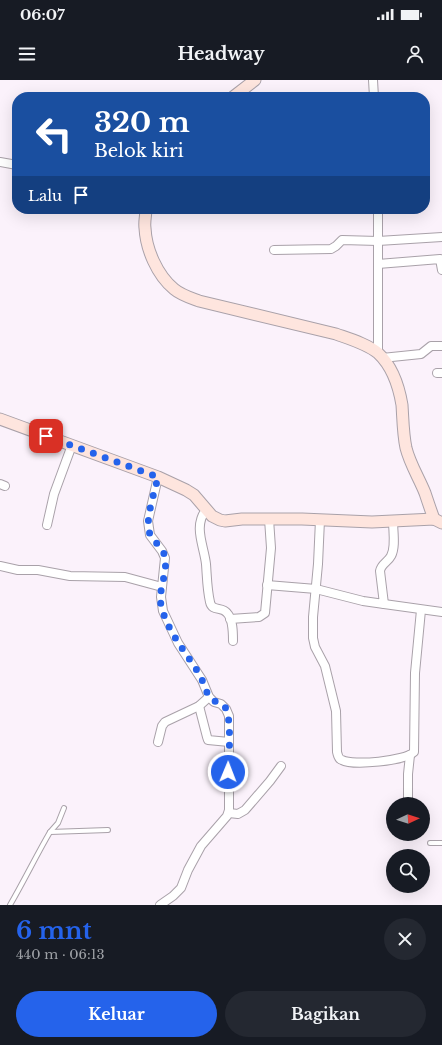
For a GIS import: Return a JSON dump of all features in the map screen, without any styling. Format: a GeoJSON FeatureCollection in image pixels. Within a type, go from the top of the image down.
{"type":"FeatureCollection","features":[{"type":"Feature","properties":{"kind":"street"},"geometry":{"type":"LineString","coordinates":[[239,92],[255,80]]}},
{"type":"Feature","properties":{"kind":"street"},"geometry":{"type":"LineString","coordinates":[[373,80],[374,92]]}},
{"type":"Feature","properties":{"kind":"street"},"geometry":{"type":"LineString","coordinates":[[0,162],[12,163]]}},
{"type":"Feature","properties":{"kind":"street"},"geometry":{"type":"LineString","coordinates":[[0,418],[158,477],[191,492],[206,510],[216,518],[225,521],[242,519],[269,519],[372,522],[438,521],[406,450],[402,405],[396,382],[380,356],[358,343],[336,334],[199,301],[183,295],[174,289],[160,273],[148,248],[144,226],[145,214]]}},
{"type":"Feature","properties":{"kind":"street"},"geometry":{"type":"LineString","coordinates":[[378,214],[380,356]]}},
{"type":"Feature","properties":{"kind":"street"},"geometry":{"type":"LineString","coordinates":[[274,250],[331,249],[342,240],[378,242],[442,237]]}},
{"type":"Feature","properties":{"kind":"street"},"geometry":{"type":"LineString","coordinates":[[378,264],[440,259],[442,270]]}},
{"type":"Feature","properties":{"kind":"street"},"geometry":{"type":"LineString","coordinates":[[380,356],[421,354],[432,346],[442,346]]}},
{"type":"Feature","properties":{"kind":"street"},"geometry":{"type":"LineString","coordinates":[[46,525],[54,494],[72,446]]}},
{"type":"Feature","properties":{"kind":"street"},"geometry":{"type":"LineString","coordinates":[[158,477],[148,527],[150,535],[164,555],[165,564],[161,597],[162,606],[169,627],[198,672],[209,697],[224,706],[227,712],[229,726],[228,813],[225,820],[217,826],[201,846],[191,864],[181,888],[160,905]]}},
{"type":"Feature","properties":{"kind":"street"},"geometry":{"type":"LineString","coordinates":[[206,510],[202,514],[199,534],[205,557],[210,602],[211,606],[214,608],[227,612],[230,619],[233,641]]}},
{"type":"Feature","properties":{"kind":"street"},"geometry":{"type":"LineString","coordinates":[[230,619],[259,617],[263,615],[265,610],[271,548],[269,519]]}},
{"type":"Feature","properties":{"kind":"street"},"geometry":{"type":"LineString","coordinates":[[320,520],[313,638],[315,647],[325,666],[336,711],[337,752],[339,758],[352,762],[366,763],[410,755]]}},
{"type":"Feature","properties":{"kind":"street"},"geometry":{"type":"LineString","coordinates":[[384,604],[380,571],[381,567],[390,558],[393,552],[393,521]]}},
{"type":"Feature","properties":{"kind":"street"},"geometry":{"type":"LineString","coordinates":[[0,566],[18,570],[38,570],[70,576],[125,577],[162,587]]}},
{"type":"Feature","properties":{"kind":"street"},"geometry":{"type":"LineString","coordinates":[[267,585],[316,589],[363,601],[442,612]]}},
{"type":"Feature","properties":{"kind":"street"},"geometry":{"type":"LineString","coordinates":[[408,797],[410,755],[414,750],[416,673],[421,610]]}},
{"type":"Feature","properties":{"kind":"street"},"geometry":{"type":"LineString","coordinates":[[158,742],[162,726],[165,722],[199,706],[209,697]]}},
{"type":"Feature","properties":{"kind":"street"},"geometry":{"type":"LineString","coordinates":[[199,706],[208,740],[229,742]]}},
{"type":"Feature","properties":{"kind":"street"},"geometry":{"type":"LineString","coordinates":[[228,813],[238,814],[245,810],[270,782],[281,766]]}},
{"type":"Feature","properties":{"kind":"lane"},"geometry":{"type":"LineString","coordinates":[[10,905],[50,832],[58,822],[64,808]]}},
{"type":"Feature","properties":{"kind":"lane"},"geometry":{"type":"LineString","coordinates":[[50,832],[108,830]]}},
{"type":"Feature","properties":{"kind":"lane"},"geometry":{"type":"LineString","coordinates":[[430,843],[442,843]]}},
{"type":"Feature","properties":{"kind":"route"},"geometry":{"type":"LineString","coordinates":[[46,436],[158,477],[148,521],[150,535],[162,551],[165,558],[161,597],[163,611],[169,627],[198,672],[209,697],[214,702],[224,706],[227,712],[229,726],[228,772]]}}]}
